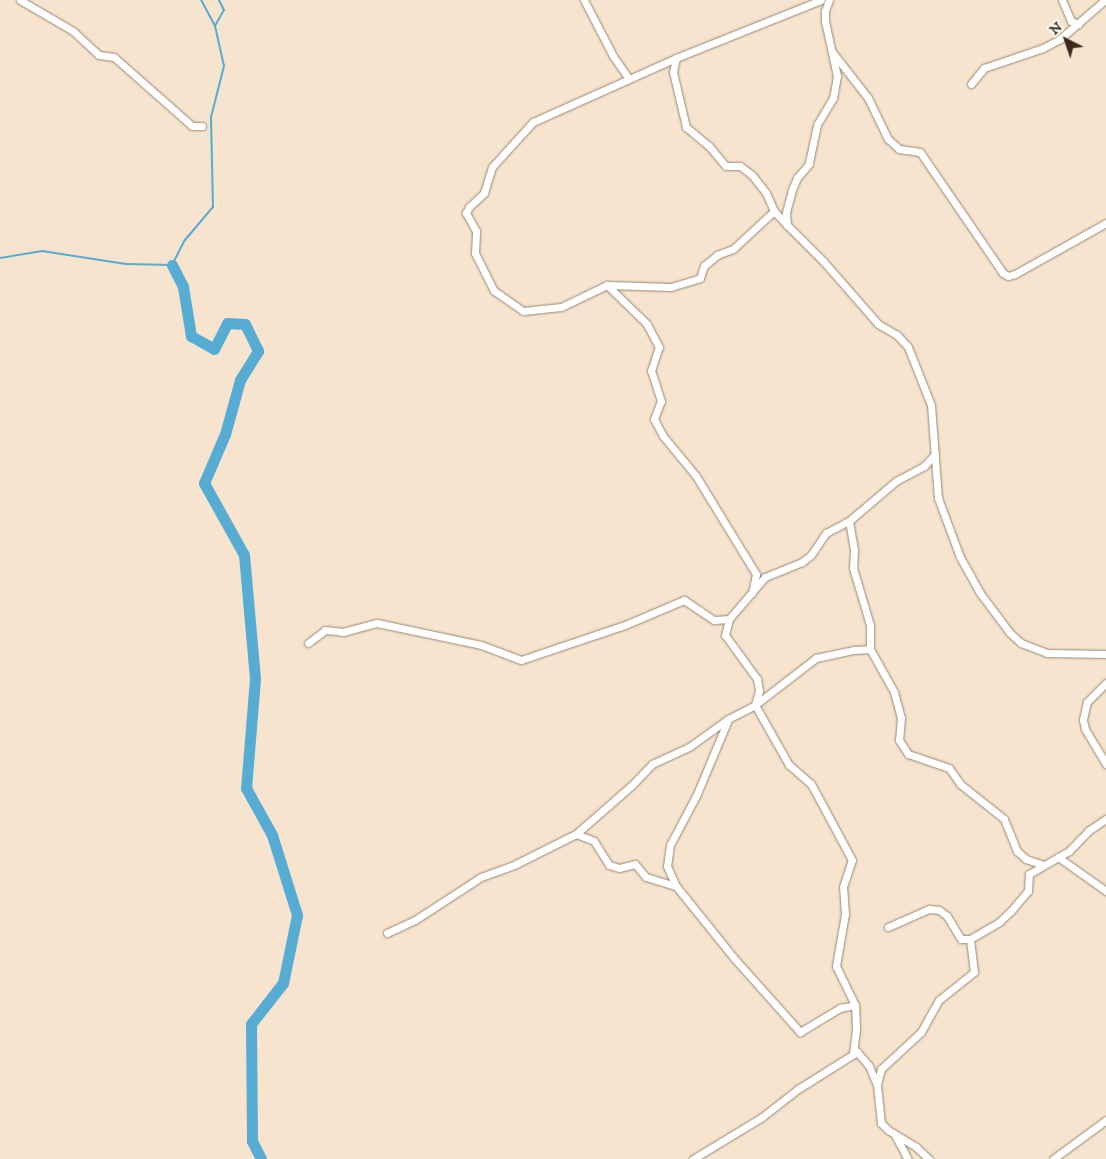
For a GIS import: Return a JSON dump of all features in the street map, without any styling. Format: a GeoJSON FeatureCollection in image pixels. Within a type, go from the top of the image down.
{"type":"FeatureCollection","features":[{"type":"Feature","properties":{"kind":"street"},"geometry":{"type":"LineString","coordinates":[[20,0],[72,30],[99,55],[114,57],[192,126],[202,126]]}},
{"type":"Feature","properties":{"kind":"street"},"geometry":{"type":"LineString","coordinates":[[584,0],[613,56],[629,79]]}},
{"type":"Feature","properties":{"kind":"street"},"geometry":{"type":"LineString","coordinates":[[786,225],[786,213],[792,190],[797,178],[809,164],[817,125],[832,98],[837,76],[825,21],[825,11],[829,0]]}},
{"type":"Feature","properties":{"kind":"street"},"geometry":{"type":"LineString","coordinates":[[1062,0],[1071,21],[1078,24]]}},
{"type":"Feature","properties":{"kind":"street"},"geometry":{"type":"LineString","coordinates":[[970,84],[984,68],[1043,48],[1060,39],[1105,0]]}},
{"type":"Feature","properties":{"kind":"street"},"geometry":{"type":"LineString","coordinates":[[774,211],[733,249],[717,255],[704,266],[700,278],[671,287],[607,285],[561,307],[523,311],[494,291],[475,252],[476,231],[466,214],[469,207],[484,193],[492,167],[533,122],[676,58],[815,1]]}},
{"type":"Feature","properties":{"kind":"street"},"geometry":{"type":"LineString","coordinates":[[832,52],[868,98],[888,139],[899,149],[920,152],[1003,273],[1008,276],[1015,274],[1106,223]]}},
{"type":"Feature","properties":{"kind":"street"},"geometry":{"type":"LineString","coordinates":[[676,58],[673,72],[686,127],[709,146],[726,166],[740,166],[752,175],[766,193],[774,211],[786,225],[824,262],[878,324],[897,335],[908,347],[931,405],[938,498],[960,557],[980,592],[1010,633],[1021,643],[1046,653],[1106,654]]}},
{"type":"Feature","properties":{"kind":"street"},"geometry":{"type":"LineString","coordinates":[[607,285],[647,324],[659,347],[651,371],[660,401],[654,419],[663,436],[696,476],[756,574],[752,593]]}},
{"type":"Feature","properties":{"kind":"street"},"geometry":{"type":"LineString","coordinates":[[853,1054],[856,1030],[855,1005],[836,966],[845,914],[843,887],[852,860],[811,784],[789,765],[755,705],[759,691],[757,680],[725,635],[730,619],[765,577],[802,562],[811,555],[826,533],[849,521],[896,481],[924,466],[935,454]]}},
{"type":"Feature","properties":{"kind":"street"},"geometry":{"type":"LineString","coordinates":[[849,521],[854,550],[853,568],[870,625],[870,649],[894,692],[901,718],[899,740],[908,754],[937,762],[949,768],[960,784],[1004,819],[1017,851],[1026,859],[1043,865]]}},
{"type":"Feature","properties":{"kind":"street"},"geometry":{"type":"LineString","coordinates":[[308,643],[325,630],[342,632],[377,623],[481,645],[521,660],[625,625],[684,600],[714,620],[730,619]]}},
{"type":"Feature","properties":{"kind":"street"},"geometry":{"type":"LineString","coordinates":[[387,933],[415,920],[481,877],[516,864],[576,834],[632,785],[652,764],[689,747],[728,720],[755,705],[816,658],[870,649]]}},
{"type":"Feature","properties":{"kind":"street"},"geometry":{"type":"LineString","coordinates":[[1106,683],[1087,702],[1083,720],[1085,729],[1106,764]]}},
{"type":"Feature","properties":{"kind":"street"},"geometry":{"type":"LineString","coordinates":[[728,720],[696,796],[670,845],[667,866],[676,886],[733,957],[800,1032],[840,1008],[855,1005]]}},
{"type":"Feature","properties":{"kind":"street"},"geometry":{"type":"LineString","coordinates":[[888,928],[929,908],[939,910],[947,916],[961,939],[970,939],[999,922],[1011,912],[1028,891],[1029,874],[1069,852],[1088,831],[1106,819]]}},
{"type":"Feature","properties":{"kind":"street"},"geometry":{"type":"LineString","coordinates":[[576,834],[594,841],[609,864],[619,868],[635,864],[646,877],[676,886]]}},
{"type":"Feature","properties":{"kind":"street"},"geometry":{"type":"LineString","coordinates":[[1058,857],[1106,892]]}},
{"type":"Feature","properties":{"kind":"street"},"geometry":{"type":"LineString","coordinates":[[877,1085],[881,1069],[921,1032],[939,1000],[974,972],[970,939]]}},
{"type":"Feature","properties":{"kind":"street"},"geometry":{"type":"LineString","coordinates":[[692,1159],[762,1117],[798,1089],[857,1052],[869,1066],[877,1085],[881,1123],[930,1159]]}},
{"type":"Feature","properties":{"kind":"street"},"geometry":{"type":"LineString","coordinates":[[1053,1159],[1106,1120]]}},
{"type":"Feature","properties":{"kind":"street"},"geometry":{"type":"LineString","coordinates":[[895,1134],[908,1159]]}},
{"type":"Feature","properties":{"kind":"waterway"},"geometry":{"type":"LineString","coordinates":[[0,258],[42,251],[126,264],[172,265],[185,240],[213,207],[211,117],[224,66],[215,26],[201,0]]}},
{"type":"Feature","properties":{"kind":"waterway"},"geometry":{"type":"LineString","coordinates":[[215,26],[224,10],[219,0]]}},
{"type":"Feature","properties":{"kind":"waterway"},"geometry":{"type":"LineString","coordinates":[[172,265],[183,287],[191,336],[214,349],[227,323],[245,324],[258,351],[240,380],[225,434],[204,483],[244,555],[255,679],[246,788],[272,835],[297,915],[283,983],[251,1024],[252,1141],[261,1159]]}}]}
